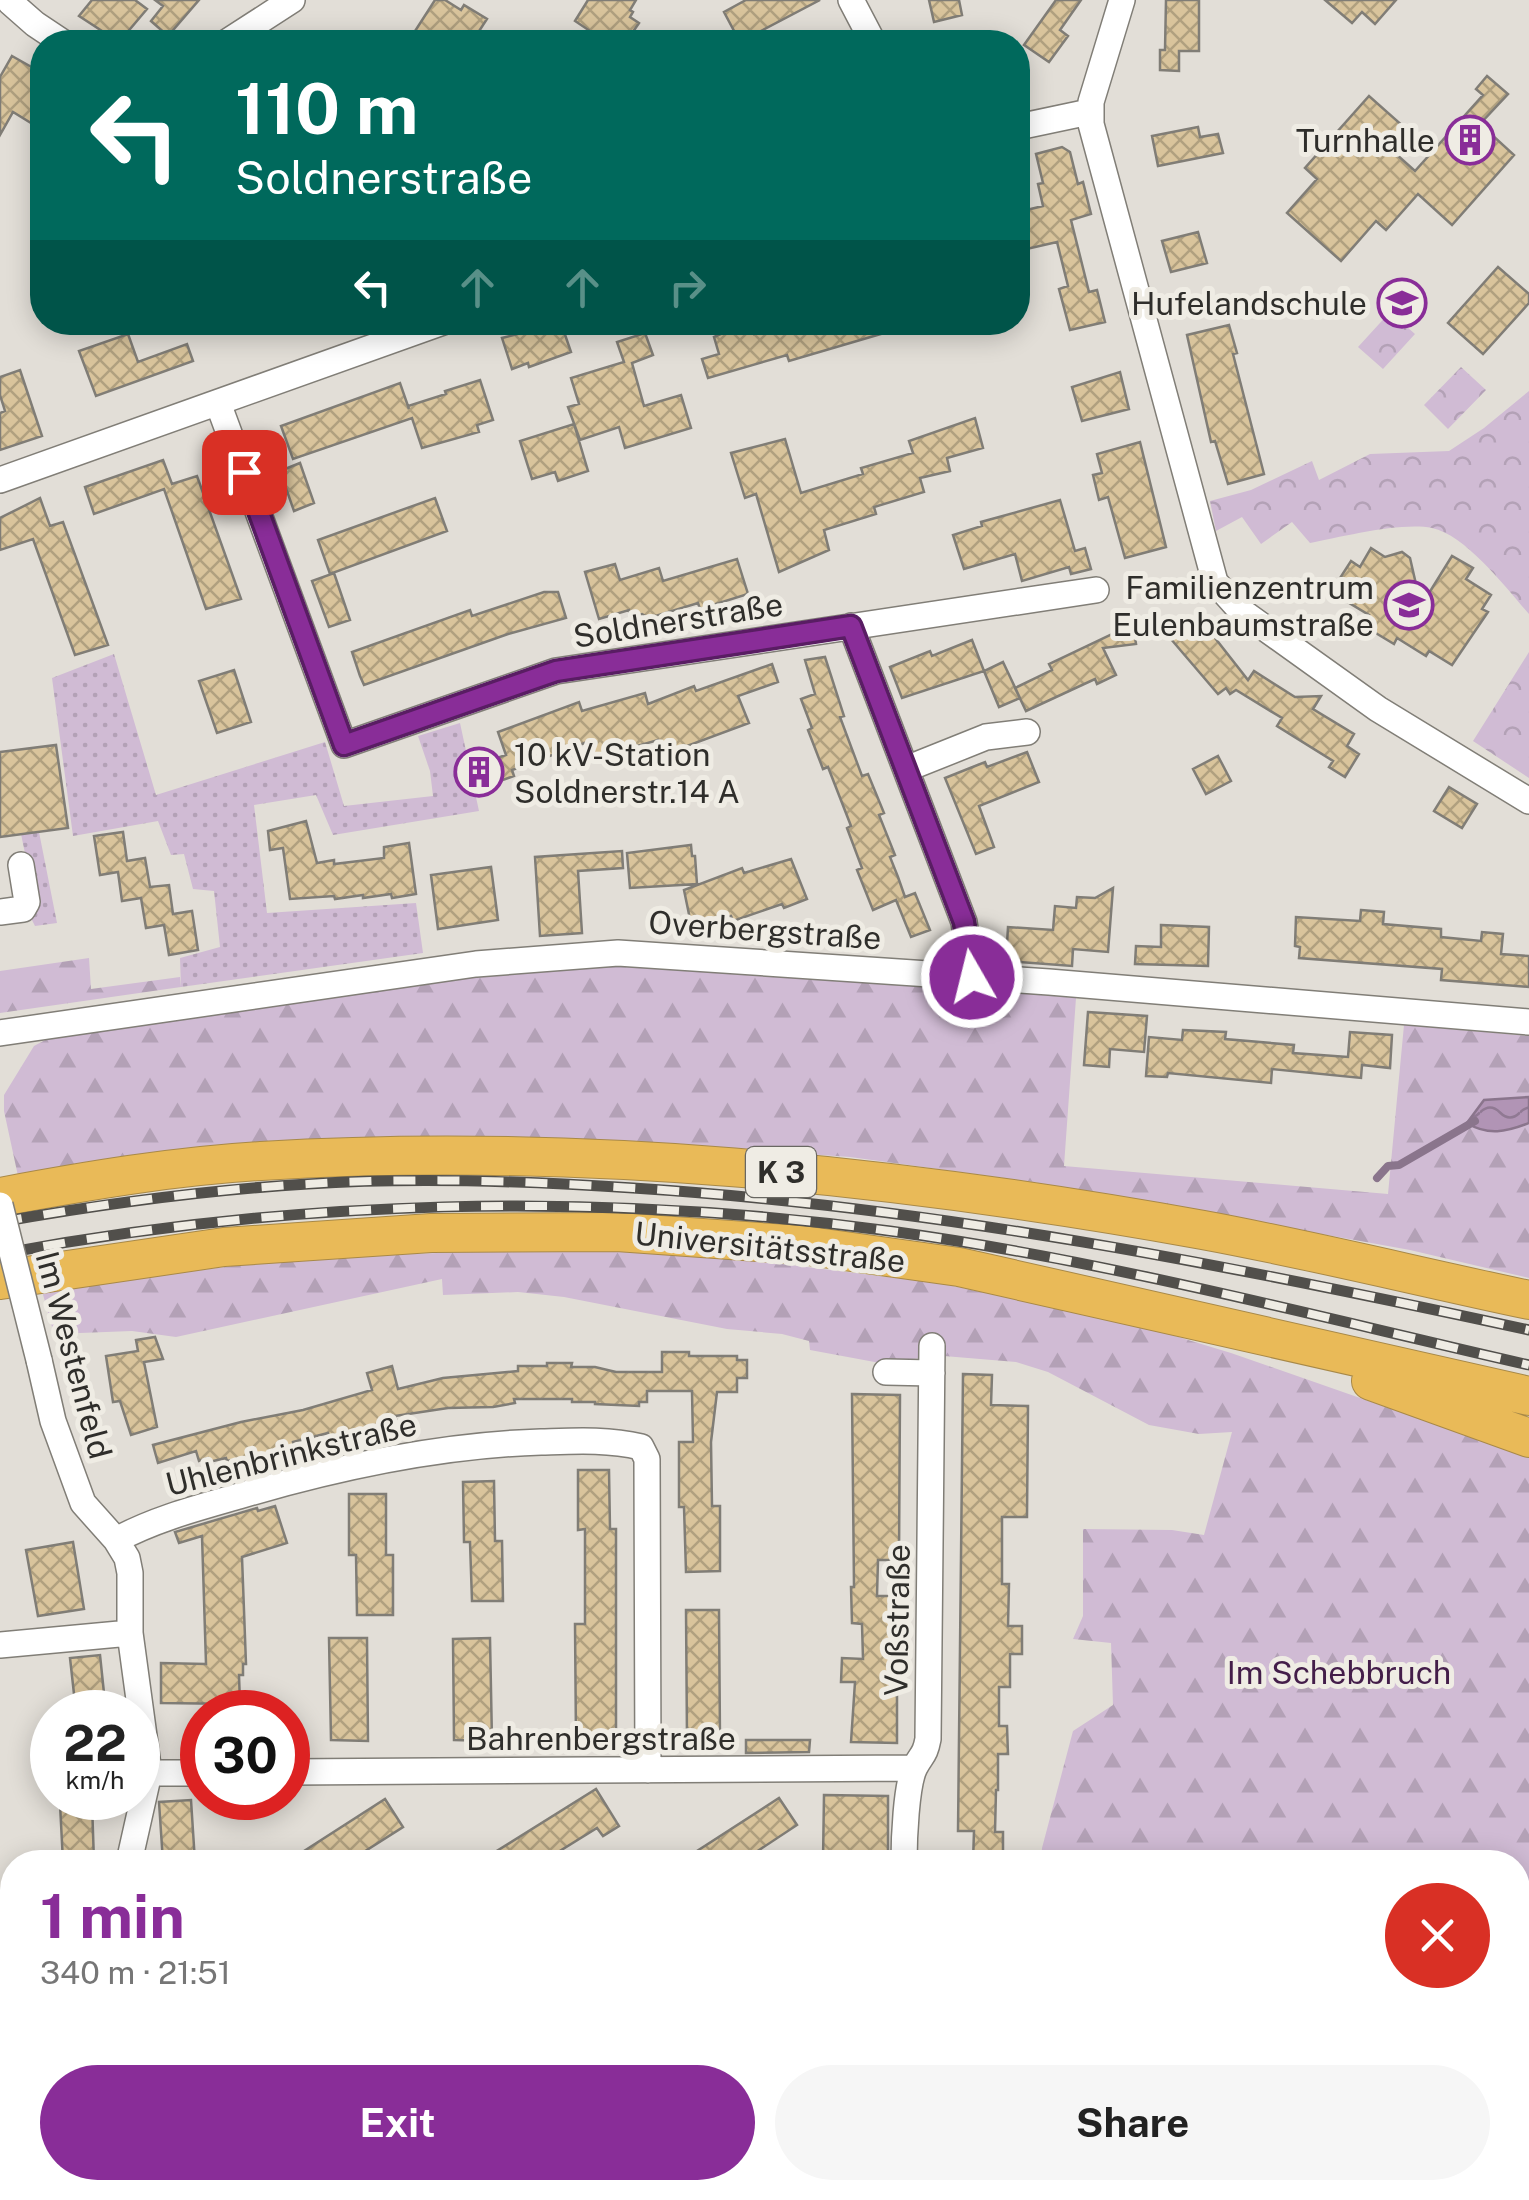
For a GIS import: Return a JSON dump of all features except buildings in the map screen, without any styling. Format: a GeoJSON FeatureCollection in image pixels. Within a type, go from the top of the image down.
{"type":"FeatureCollection","features":[{"type":"Feature","properties":{"kind":"highway","name":"K 3"},"geometry":{"type":"LineString","coordinates":[[0,1197],[95,1180],[259,1161],[538,1156],[672,1161],[914,1184],[1064,1206],[1207,1231],[1529,1300]]}},
{"type":"Feature","properties":{"kind":"highway","name":"Universitätsstraße"},"geometry":{"type":"LineString","coordinates":[[0,1280],[224,1247],[431,1232],[616,1232],[802,1245],[959,1267],[1529,1396]]}},
{"type":"Feature","properties":{"kind":"highway"},"geometry":{"type":"LineString","coordinates":[[1278,1339],[1357,1375],[1529,1438]]}},
{"type":"Feature","properties":{"kind":"street"},"geometry":{"type":"LineString","coordinates":[[246,30],[292,0]]}},
{"type":"Feature","properties":{"kind":"street"},"geometry":{"type":"LineString","coordinates":[[851,0],[867,30]]}},
{"type":"Feature","properties":{"kind":"street"},"geometry":{"type":"LineString","coordinates":[[1122,0],[1090,112],[1215,582],[1241,610],[1362,698],[1529,801]]}},
{"type":"Feature","properties":{"kind":"street"},"geometry":{"type":"LineString","coordinates":[[8,4],[43,30]]}},
{"type":"Feature","properties":{"kind":"street"},"geometry":{"type":"LineString","coordinates":[[1030,124],[1090,112]]}},
{"type":"Feature","properties":{"kind":"street"},"geometry":{"type":"LineString","coordinates":[[0,480],[407,335]]}},
{"type":"Feature","properties":{"kind":"street","name":"Soldnerstraße"},"geometry":{"type":"LineString","coordinates":[[218,403],[344,745],[556,671],[1096,590]]}},
{"type":"Feature","properties":{"kind":"street"},"geometry":{"type":"LineString","coordinates":[[851,626],[964,922],[972,977]]}},
{"type":"Feature","properties":{"kind":"street"},"geometry":{"type":"LineString","coordinates":[[906,769],[986,737],[1027,732]]}},
{"type":"Feature","properties":{"kind":"street"},"geometry":{"type":"LineString","coordinates":[[0,912],[22,910],[26,902],[14,875]]}},
{"type":"Feature","properties":{"kind":"street","name":"Overbergstraße"},"geometry":{"type":"LineString","coordinates":[[0,1034],[476,964],[618,953],[1529,1022]]}},
{"type":"Feature","properties":{"kind":"street","name":"Im Westenfeld"},"geometry":{"type":"LineString","coordinates":[[0,1206],[60,1444],[83,1503],[127,1558],[137,1690]]}},
{"type":"Feature","properties":{"kind":"street","name":"Voßstraße"},"geometry":{"type":"LineString","coordinates":[[904,1850],[904,1824],[914,1768],[925,1756],[928,1739],[932,1346]]}},
{"type":"Feature","properties":{"kind":"street"},"geometry":{"type":"LineString","coordinates":[[886,1372],[932,1374]]}},
{"type":"Feature","properties":{"kind":"street","name":"Uhlenbrinkstraße"},"geometry":{"type":"LineString","coordinates":[[116,1540],[143,1525],[210,1504],[300,1478],[392,1459],[506,1443],[587,1440],[640,1447],[647,1459],[648,1770]]}},
{"type":"Feature","properties":{"kind":"street"},"geometry":{"type":"LineString","coordinates":[[0,1645],[130,1634]]}},
{"type":"Feature","properties":{"kind":"street","name":"Bahrenbergstraße"},"geometry":{"type":"LineString","coordinates":[[310,1772],[914,1768]]}},
{"type":"Feature","properties":{"kind":"street","name":"Im Westenfeld"},"geometry":{"type":"LineString","coordinates":[[132,1850],[138,1820]]}},
{"type":"Feature","properties":{"kind":"green space"},"geometry":{"type":"Polygon","coordinates":[[[1390,312],[1415,334],[1383,369],[1358,347],[1390,312]]]}},
{"type":"Feature","properties":{"kind":"green space"},"geometry":{"type":"Polygon","coordinates":[[[1461,367],[1486,390],[1448,429],[1424,405],[1461,367]]]}},
{"type":"Feature","properties":{"kind":"green space"},"geometry":{"type":"Polygon","coordinates":[[[1529,391],[1529,614],[1472,552],[1432,528],[1388,529],[1310,543],[1292,522],[1261,544],[1242,517],[1216,531],[1210,501],[1251,490],[1312,461],[1319,480],[1370,454],[1449,451],[1529,391]]]}},
{"type":"Feature","properties":{"kind":"green space"},"geometry":{"type":"Polygon","coordinates":[[[1529,652],[1529,778],[1473,741],[1529,652]]]}},
{"type":"Feature","properties":{"kind":"green space"},"geometry":{"type":"Polygon","coordinates":[[[114,654],[156,795],[325,742],[344,806],[433,796],[430,771],[418,736],[460,723],[479,811],[333,835],[316,795],[254,805],[267,913],[416,903],[423,953],[181,987],[180,958],[220,947],[214,891],[193,889],[184,854],[171,855],[158,821],[73,836],[52,678],[114,654]]]}},
{"type":"Feature","properties":{"kind":"green space"},"geometry":{"type":"Polygon","coordinates":[[[39,832],[57,923],[35,926],[30,916],[37,911],[21,834],[39,832]]]}},
{"type":"Feature","properties":{"kind":"green space"},"geometry":{"type":"Polygon","coordinates":[[[89,958],[91,989],[180,977],[181,987],[0,1013],[0,971],[89,958]]]}},
{"type":"Feature","properties":{"kind":"green space"},"geometry":{"type":"Polygon","coordinates":[[[647,965],[799,973],[1076,998],[1064,1166],[1388,1194],[1404,1025],[1529,1036],[1529,1278],[1410,1250],[1033,1182],[850,1157],[671,1145],[481,1140],[282,1141],[18,1176],[4,1095],[34,1046],[47,1039],[511,971],[647,965]]]}},
{"type":"Feature","properties":{"kind":"green space","name":"Im Schebbruch"},"geometry":{"type":"Polygon","coordinates":[[[637,1246],[944,1284],[1152,1329],[1529,1457],[1529,1850],[1042,1850],[1073,1731],[1113,1705],[1111,1643],[1073,1639],[1083,1616],[1083,1529],[1172,1530],[1204,1535],[1232,1432],[1199,1434],[1149,1425],[1048,1372],[1016,1362],[944,1356],[945,1341],[922,1341],[921,1358],[880,1363],[810,1350],[809,1341],[782,1334],[727,1329],[564,1297],[518,1292],[443,1295],[442,1279],[176,1337],[132,1331],[54,1334],[42,1291],[293,1258],[637,1246]]]}},
{"type":"Feature","properties":{"kind":"water"},"geometry":{"type":"Polygon","coordinates":[[[1529,1097],[1529,1123],[1497,1131],[1467,1123],[1484,1100],[1529,1097]]]}},
{"type":"Feature","properties":{"kind":"waterway"},"geometry":{"type":"LineString","coordinates":[[1377,1178],[1388,1166],[1399,1165],[1475,1121]]}},
{"type":"Feature","properties":{"kind":"railway"},"geometry":{"type":"LineString","coordinates":[[0,1222],[153,1198],[308,1184],[471,1181],[633,1188],[972,1224],[1307,1283],[1529,1330]]}},
{"type":"Feature","properties":{"kind":"railway"},"geometry":{"type":"LineString","coordinates":[[0,1254],[110,1236],[332,1212],[556,1206],[779,1218],[1051,1257],[1529,1365]]}},
{"type":"Feature","properties":{"kind":"place","name":"Turnhalle"},"geometry":{"type":"Point","coordinates":[1470,140]}},
{"type":"Feature","properties":{"kind":"place","name":"Hufelandschule"},"geometry":{"type":"Point","coordinates":[1402,303]}},
{"type":"Feature","properties":{"kind":"place","name":"Familienzentrum Eulenbaumstraße"},"geometry":{"type":"Point","coordinates":[1409,605]}},
{"type":"Feature","properties":{"kind":"place","name":"10 kV-Station Soldnerstr.14 A"},"geometry":{"type":"Point","coordinates":[479,772]}},
{"type":"Feature","properties":{"kind":"route"},"geometry":{"type":"LineString","coordinates":[[244,472],[344,745],[556,671],[851,626],[964,922],[972,977]]}}]}
